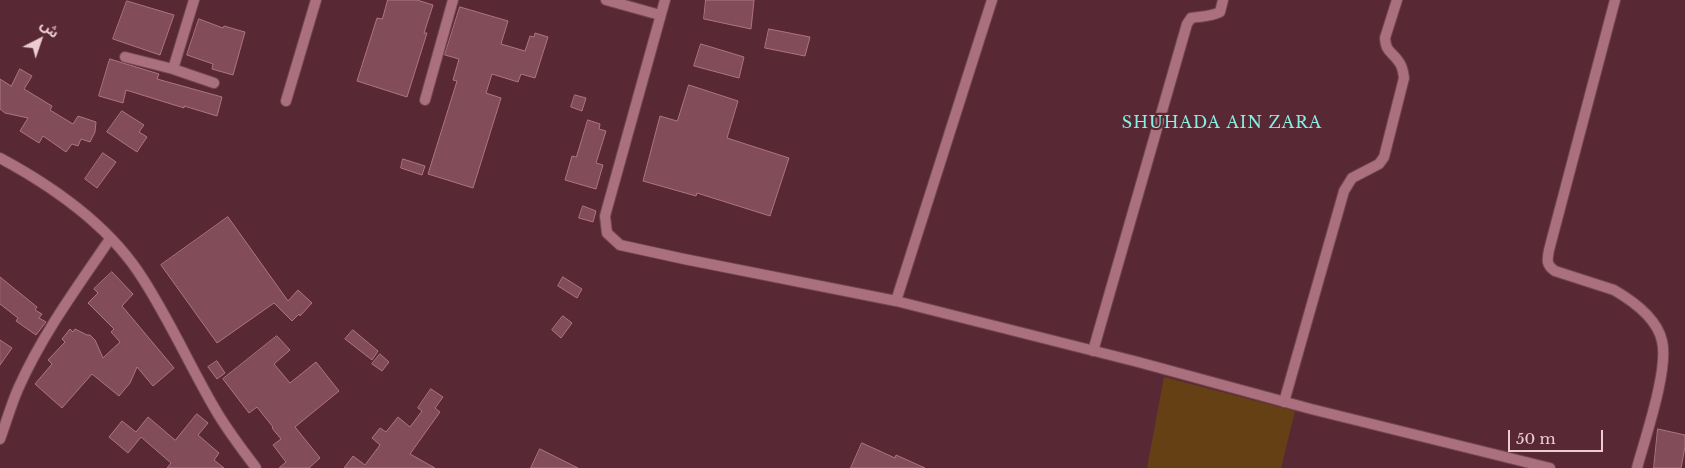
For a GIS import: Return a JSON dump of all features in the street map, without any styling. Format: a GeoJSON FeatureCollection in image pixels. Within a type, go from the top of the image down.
{"type":"FeatureCollection","features":[{"type":"Feature","properties":{"kind":"street"},"geometry":{"type":"LineString","coordinates":[[173,69],[194,0]]}},
{"type":"Feature","properties":{"kind":"street"},"geometry":{"type":"LineString","coordinates":[[286,101],[316,0]]}},
{"type":"Feature","properties":{"kind":"street"},"geometry":{"type":"LineString","coordinates":[[424,100],[453,0]]}},
{"type":"Feature","properties":{"kind":"street"},"geometry":{"type":"LineString","coordinates":[[606,0],[660,15]]}},
{"type":"Feature","properties":{"kind":"street"},"geometry":{"type":"LineString","coordinates":[[665,0],[605,216],[607,233],[620,244],[684,259],[896,300],[1284,402],[1550,468]]}},
{"type":"Feature","properties":{"kind":"street"},"geometry":{"type":"LineString","coordinates":[[896,300],[992,0]]}},
{"type":"Feature","properties":{"kind":"street"},"geometry":{"type":"LineString","coordinates":[[1093,351],[1187,24],[1191,18],[1211,16],[1220,12],[1223,0]]}},
{"type":"Feature","properties":{"kind":"street"},"geometry":{"type":"LineString","coordinates":[[1284,402],[1344,191],[1352,178],[1379,164],[1384,157],[1404,78],[1403,68],[1399,61],[1388,51],[1385,38],[1397,0]]}},
{"type":"Feature","properties":{"kind":"street"},"geometry":{"type":"LineString","coordinates":[[1615,0],[1548,250],[1547,262],[1550,268],[1555,271],[1614,290],[1636,304],[1657,329],[1662,342],[1661,376],[1637,468]]}},
{"type":"Feature","properties":{"kind":"street"},"geometry":{"type":"LineString","coordinates":[[125,57],[173,69],[214,83]]}},
{"type":"Feature","properties":{"kind":"street"},"geometry":{"type":"LineString","coordinates":[[0,158],[54,190],[88,217],[110,239],[143,278],[216,410],[256,468]]}},
{"type":"Feature","properties":{"kind":"street"},"geometry":{"type":"LineString","coordinates":[[0,439],[18,389],[36,353],[69,297],[110,239]]}},
{"type":"Feature","properties":{"kind":"shaded area"},"geometry":{"type":"Polygon","coordinates":[[[1164,377],[1295,411],[1281,468],[1147,468],[1164,377]]]}},
{"type":"Feature","properties":{"kind":"building"},"geometry":{"type":"Polygon","coordinates":[[[388,0],[417,0],[433,5],[424,33],[427,33],[407,97],[357,81],[377,18],[382,19],[388,0]]]}},
{"type":"Feature","properties":{"kind":"building"},"geometry":{"type":"Polygon","coordinates":[[[706,0],[754,0],[751,29],[704,19],[706,0]]]}},
{"type":"Feature","properties":{"kind":"building"},"geometry":{"type":"Polygon","coordinates":[[[127,1],[174,15],[160,55],[113,39],[127,1]]]}},
{"type":"Feature","properties":{"kind":"building"},"geometry":{"type":"Polygon","coordinates":[[[460,7],[508,21],[501,44],[525,51],[530,36],[534,37],[535,33],[548,37],[535,78],[521,74],[518,82],[492,74],[486,93],[501,98],[473,188],[428,174],[457,81],[453,80],[459,59],[445,55],[460,7]]]}},
{"type":"Feature","properties":{"kind":"building"},"geometry":{"type":"Polygon","coordinates":[[[199,19],[223,28],[224,26],[245,32],[233,75],[212,69],[213,64],[187,55],[199,19]]]}},
{"type":"Feature","properties":{"kind":"building"},"geometry":{"type":"Polygon","coordinates":[[[769,29],[810,37],[805,56],[765,48],[769,29]]]}},
{"type":"Feature","properties":{"kind":"building"},"geometry":{"type":"Polygon","coordinates":[[[701,44],[744,57],[739,78],[694,66],[701,44]]]}},
{"type":"Feature","properties":{"kind":"building"},"geometry":{"type":"Polygon","coordinates":[[[110,59],[159,74],[157,79],[222,97],[217,116],[126,90],[123,103],[99,96],[110,59]]]}},
{"type":"Feature","properties":{"kind":"building"},"geometry":{"type":"Polygon","coordinates":[[[20,69],[32,76],[24,89],[52,106],[50,110],[73,124],[78,116],[96,122],[95,132],[90,142],[81,139],[78,146],[72,144],[66,152],[43,136],[39,143],[20,131],[28,118],[5,113],[0,109],[0,79],[11,86],[20,69]]]}},
{"type":"Feature","properties":{"kind":"building"},"geometry":{"type":"Polygon","coordinates":[[[689,85],[738,101],[727,138],[789,158],[770,216],[697,193],[696,196],[643,181],[660,116],[677,121],[689,85]]]}},
{"type":"Feature","properties":{"kind":"building"},"geometry":{"type":"Polygon","coordinates":[[[575,95],[586,98],[582,111],[571,107],[575,95]]]}},
{"type":"Feature","properties":{"kind":"building"},"geometry":{"type":"Polygon","coordinates":[[[122,111],[144,125],[139,132],[147,137],[137,152],[107,132],[122,111]]]}},
{"type":"Feature","properties":{"kind":"building"},"geometry":{"type":"Polygon","coordinates":[[[588,120],[600,124],[599,129],[606,131],[596,163],[603,165],[596,189],[565,180],[572,156],[576,157],[588,120]]]}},
{"type":"Feature","properties":{"kind":"building"},"geometry":{"type":"Polygon","coordinates":[[[103,153],[116,162],[97,188],[85,179],[103,153]]]}},
{"type":"Feature","properties":{"kind":"building"},"geometry":{"type":"Polygon","coordinates":[[[403,159],[425,166],[422,175],[401,168],[403,159]]]}},
{"type":"Feature","properties":{"kind":"building"},"geometry":{"type":"Polygon","coordinates":[[[583,206],[596,211],[593,222],[579,218],[583,206]]]}},
{"type":"Feature","properties":{"kind":"building"},"geometry":{"type":"Polygon","coordinates":[[[228,217],[288,301],[298,290],[312,303],[300,316],[299,314],[292,321],[274,303],[217,343],[161,265],[228,217]]]}},
{"type":"Feature","properties":{"kind":"building"},"geometry":{"type":"Polygon","coordinates":[[[112,272],[133,294],[122,306],[174,368],[153,386],[137,367],[130,383],[119,396],[92,374],[62,408],[35,384],[52,364],[48,360],[65,342],[62,339],[70,329],[73,332],[75,329],[90,335],[95,340],[103,358],[120,342],[111,332],[114,329],[88,303],[98,293],[94,289],[112,272]]]}},
{"type":"Feature","properties":{"kind":"building"},"geometry":{"type":"Polygon","coordinates":[[[0,277],[37,307],[35,310],[42,314],[39,318],[46,322],[36,335],[16,321],[18,318],[0,304],[0,277]]]}},
{"type":"Feature","properties":{"kind":"building"},"geometry":{"type":"Polygon","coordinates":[[[563,277],[582,289],[577,298],[558,286],[563,277]]]}},
{"type":"Feature","properties":{"kind":"building"},"geometry":{"type":"Polygon","coordinates":[[[563,316],[572,323],[561,338],[552,330],[563,316]]]}},
{"type":"Feature","properties":{"kind":"building"},"geometry":{"type":"Polygon","coordinates":[[[353,330],[378,351],[372,360],[345,339],[353,330]]]}},
{"type":"Feature","properties":{"kind":"building"},"geometry":{"type":"Polygon","coordinates":[[[277,336],[290,350],[274,364],[290,383],[316,362],[339,391],[295,427],[320,458],[309,468],[279,468],[286,462],[273,445],[281,439],[257,407],[249,413],[223,379],[277,336]]]}},
{"type":"Feature","properties":{"kind":"building"},"geometry":{"type":"Polygon","coordinates":[[[0,340],[12,348],[0,365],[0,340]]]}},
{"type":"Feature","properties":{"kind":"building"},"geometry":{"type":"Polygon","coordinates":[[[380,354],[389,362],[382,371],[372,364],[380,354]]]}},
{"type":"Feature","properties":{"kind":"building"},"geometry":{"type":"Polygon","coordinates":[[[217,361],[225,373],[217,379],[208,367],[217,361]]]}},
{"type":"Feature","properties":{"kind":"building"},"geometry":{"type":"Polygon","coordinates":[[[431,389],[443,397],[435,408],[440,412],[410,454],[435,468],[344,468],[353,456],[365,465],[380,445],[372,438],[380,428],[386,432],[398,417],[410,427],[422,411],[418,408],[431,389]]]}},
{"type":"Feature","properties":{"kind":"building"},"geometry":{"type":"Polygon","coordinates":[[[197,414],[208,423],[198,435],[219,453],[214,460],[224,468],[167,468],[171,463],[141,437],[128,453],[109,437],[122,421],[136,432],[148,417],[175,440],[197,414]]]}},
{"type":"Feature","properties":{"kind":"building"},"geometry":{"type":"Polygon","coordinates":[[[1658,429],[1685,435],[1681,468],[1654,468],[1658,429]]]}},
{"type":"Feature","properties":{"kind":"building"},"geometry":{"type":"Polygon","coordinates":[[[862,443],[895,458],[896,455],[925,468],[851,468],[862,443]]]}},
{"type":"Feature","properties":{"kind":"building"},"geometry":{"type":"Polygon","coordinates":[[[540,449],[578,468],[531,468],[540,449]]]}},
{"type":"Feature","properties":{"kind":"district","name":"SHUHADA AIN ZARA"},"geometry":{"type":"Point","coordinates":[1222,123]}}]}
